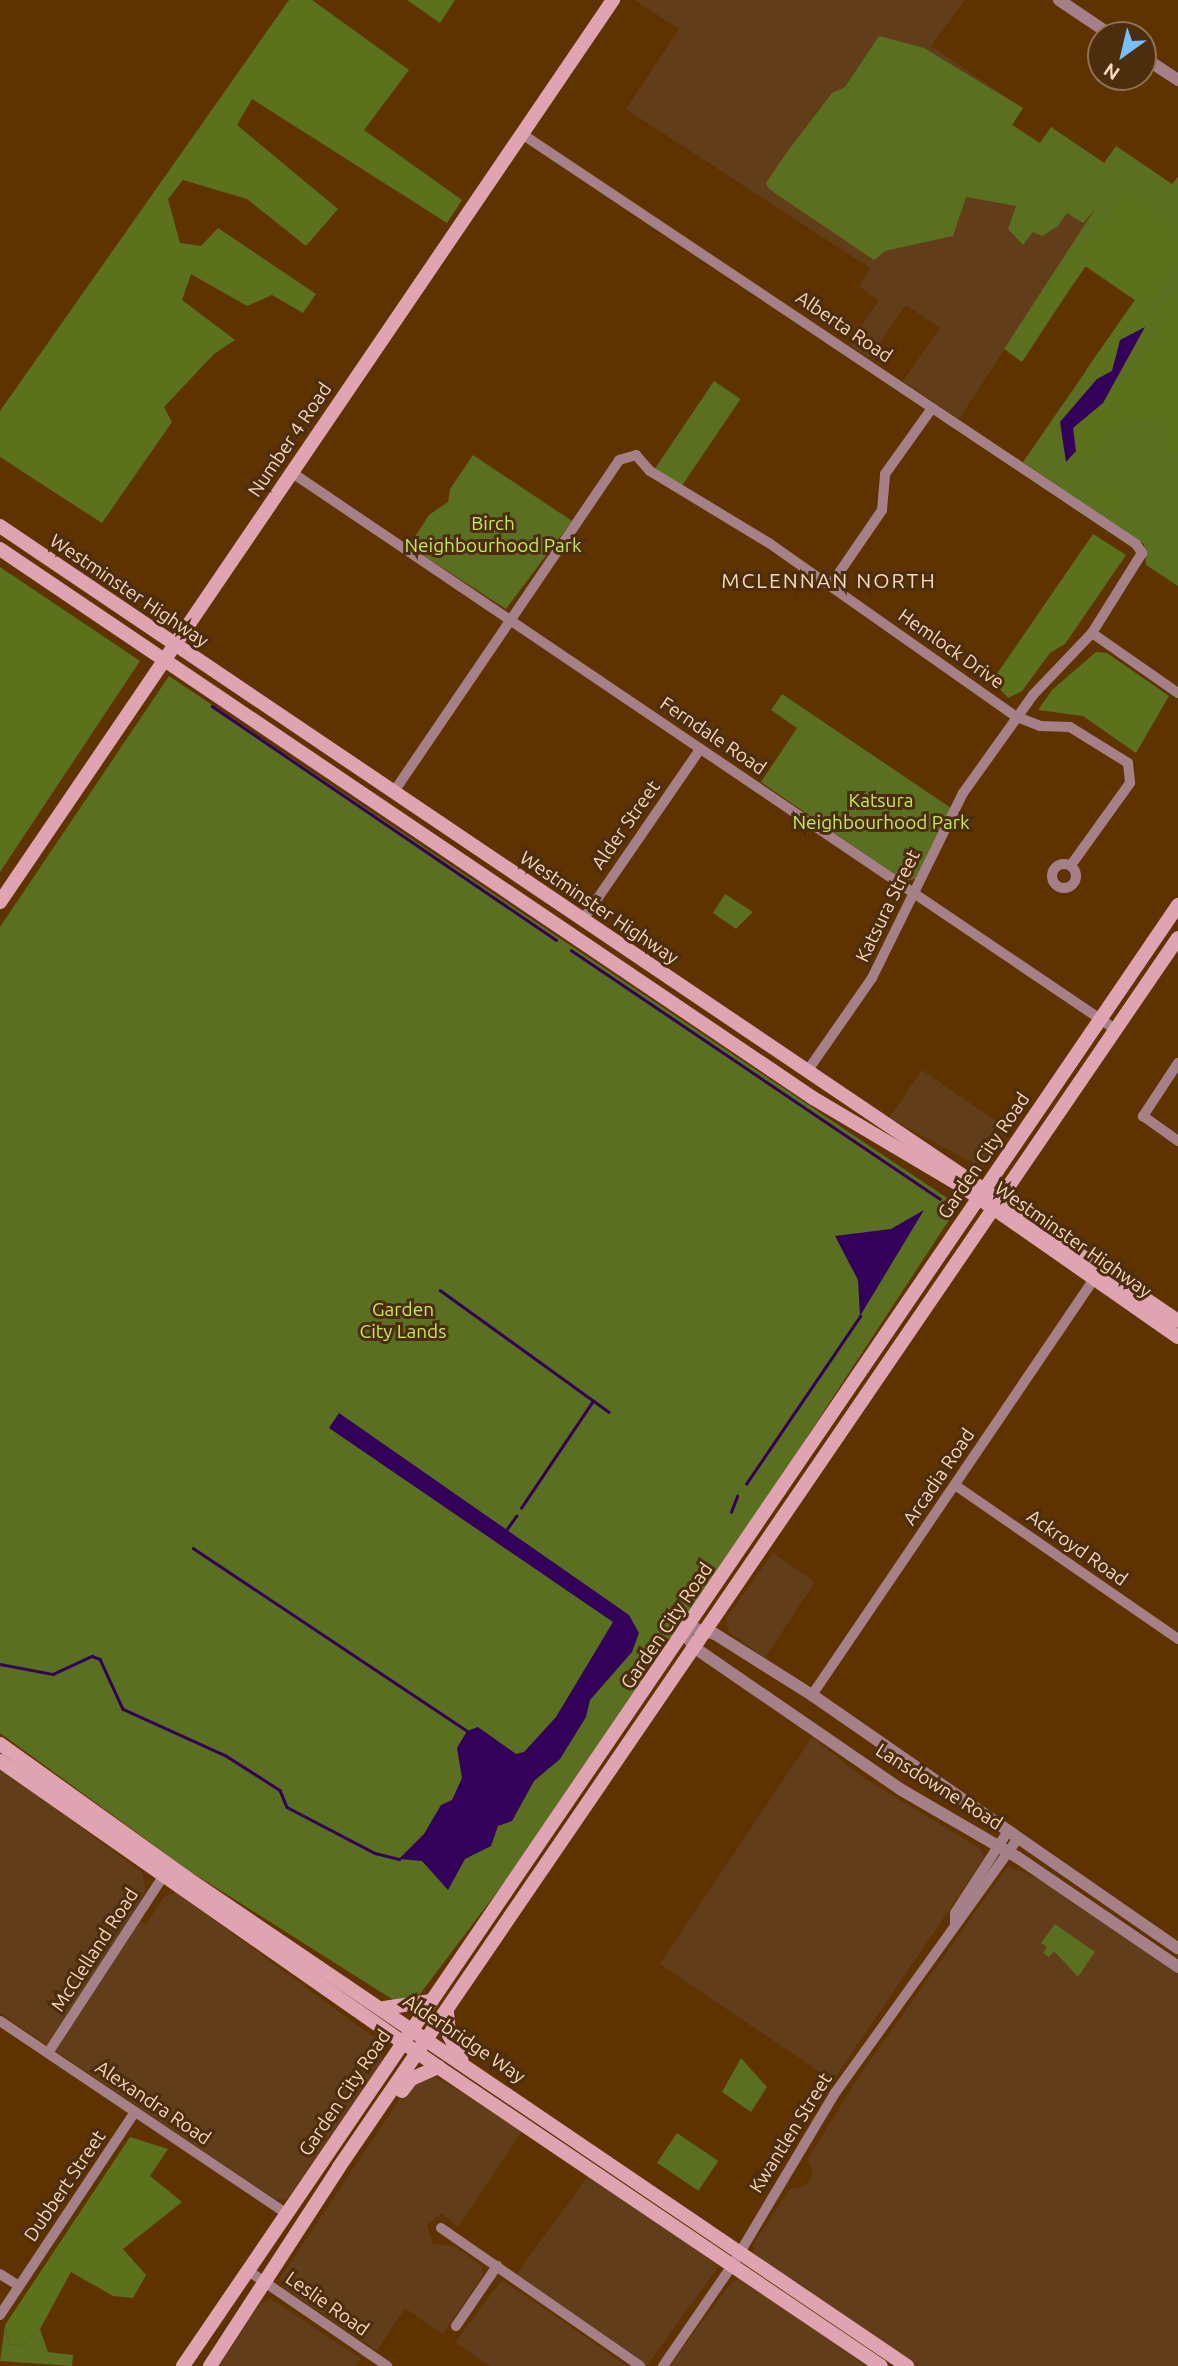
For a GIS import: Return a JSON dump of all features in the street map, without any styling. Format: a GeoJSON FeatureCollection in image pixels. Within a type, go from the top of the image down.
{"type":"FeatureCollection","features":[{"type":"Feature","properties":{"kind":"main road","name":"Number 4 Road"},"geometry":{"type":"LineString","coordinates":[[0,902],[613,0]]}},
{"type":"Feature","properties":{"kind":"main road","name":"Westminster Highway"},"geometry":{"type":"LineString","coordinates":[[0,526],[582,921],[808,1070],[989,1197],[1178,1321]]}},
{"type":"Feature","properties":{"kind":"main road","name":"Westminster Highway"},"geometry":{"type":"LineString","coordinates":[[0,549],[813,1098],[989,1197],[1094,1279],[1178,1337]]}},
{"type":"Feature","properties":{"kind":"main road","name":"Garden City Road"},"geometry":{"type":"LineString","coordinates":[[210,2366],[418,2053],[708,1630],[989,1197],[1101,1018],[1178,905]]}},
{"type":"Feature","properties":{"kind":"main road"},"geometry":{"type":"LineString","coordinates":[[571,935],[582,921]]}},
{"type":"Feature","properties":{"kind":"main road","name":"Garden City Road"},"geometry":{"type":"LineString","coordinates":[[183,2366],[402,2042],[687,1630],[989,1197],[1115,1029],[1178,938]]}},
{"type":"Feature","properties":{"kind":"main road","name":"Alderbridge Way"},"geometry":{"type":"LineString","coordinates":[[0,1744],[167,1871],[402,2042],[881,2366]]}},
{"type":"Feature","properties":{"kind":"main road","name":"Alderbridge Way"},"geometry":{"type":"LineString","coordinates":[[0,1761],[167,1871],[384,2008],[907,2366]]}},
{"type":"Feature","properties":{"kind":"main road"},"geometry":{"type":"LineString","coordinates":[[384,2008],[431,2001]]}},
{"type":"Feature","properties":{"kind":"main road"},"geometry":{"type":"LineString","coordinates":[[447,2012],[449,2035],[463,2063]]}},
{"type":"Feature","properties":{"kind":"main road"},"geometry":{"type":"LineString","coordinates":[[315,2209],[411,2079],[438,2067]]}},
{"type":"Feature","properties":{"kind":"street"},"geometry":{"type":"LineString","coordinates":[[1059,0],[1090,21]]}},
{"type":"Feature","properties":{"kind":"street"},"geometry":{"type":"LineString","coordinates":[[1157,66],[1178,80]]}},
{"type":"Feature","properties":{"kind":"street","name":"Alberta Road"},"geometry":{"type":"LineString","coordinates":[[522,134],[933,408],[1142,553]]}},
{"type":"Feature","properties":{"kind":"street"},"geometry":{"type":"LineString","coordinates":[[830,586],[882,510],[885,474],[933,408]]}},
{"type":"Feature","properties":{"kind":"street","name":"Hemlock Drive"},"geometry":{"type":"LineString","coordinates":[[509,620],[626,455],[636,455],[650,471],[830,586],[1017,717],[1040,726],[1070,727],[1128,763],[1132,774],[1071,866]]}},
{"type":"Feature","properties":{"kind":"street","name":"Ferndale Road"},"geometry":{"type":"LineString","coordinates":[[291,472],[1115,1029]]}},
{"type":"Feature","properties":{"kind":"street","name":"Katsura Street"},"geometry":{"type":"LineString","coordinates":[[808,1070],[872,978],[911,890],[962,793],[1017,717],[1091,633],[1142,553]]}},
{"type":"Feature","properties":{"kind":"street"},"geometry":{"type":"LineString","coordinates":[[393,793],[509,620]]}},
{"type":"Feature","properties":{"kind":"street"},"geometry":{"type":"LineString","coordinates":[[1091,633],[1178,693]]}},
{"type":"Feature","properties":{"kind":"street","name":"Alder Street"},"geometry":{"type":"LineString","coordinates":[[582,921],[700,749]]}},
{"type":"Feature","properties":{"kind":"street"},"geometry":{"type":"LineString","coordinates":[[1178,1063],[1143,1116],[1178,1140]]}},
{"type":"Feature","properties":{"kind":"street","name":"Arcadia Road"},"geometry":{"type":"LineString","coordinates":[[812,1695],[1094,1279]]}},
{"type":"Feature","properties":{"kind":"street","name":"Ackroyd Road"},"geometry":{"type":"LineString","coordinates":[[955,1485],[1178,1639]]}},
{"type":"Feature","properties":{"kind":"street","name":"Lansdowne Road"},"geometry":{"type":"LineString","coordinates":[[1178,1948],[812,1695],[708,1630],[687,1630],[695,1648],[900,1788],[1003,1849],[1178,1966]]}},
{"type":"Feature","properties":{"kind":"street","name":"Kwantlen Street"},"geometry":{"type":"LineString","coordinates":[[663,2366],[733,2264],[830,2101],[955,1923],[955,1913],[1013,1835]]}},
{"type":"Feature","properties":{"kind":"street","name":"McClelland Road"},"geometry":{"type":"LineString","coordinates":[[48,2053],[167,1871]]}},
{"type":"Feature","properties":{"kind":"street","name":"Alexandra Road"},"geometry":{"type":"LineString","coordinates":[[0,2021],[286,2213]]}},
{"type":"Feature","properties":{"kind":"street","name":"Dubbert Street"},"geometry":{"type":"LineString","coordinates":[[0,2315],[135,2112]]}},
{"type":"Feature","properties":{"kind":"street"},"geometry":{"type":"LineString","coordinates":[[441,2228],[640,2366]]}},
{"type":"Feature","properties":{"kind":"street"},"geometry":{"type":"LineString","coordinates":[[456,2326],[496,2266]]}},
{"type":"Feature","properties":{"kind":"street","name":"Leslie Road"},"geometry":{"type":"LineString","coordinates":[[247,2270],[387,2366]]}},
{"type":"Feature","properties":{"kind":"street"},"geometry":{"type":"LineString","coordinates":[[0,2273],[19,2286]]}},
{"type":"Feature","properties":{"kind":"shaded area"},"geometry":{"type":"Polygon","coordinates":[[[635,0],[965,0],[931,46],[1023,108],[1012,125],[1040,143],[1051,127],[1120,173],[959,419],[903,381],[940,328],[906,305],[869,358],[849,344],[879,301],[859,286],[870,268],[626,109],[679,29],[635,0]]]}},
{"type":"Feature","properties":{"kind":"shaded area"},"geometry":{"type":"Polygon","coordinates":[[[1145,327],[1103,403],[1073,428],[1076,451],[1066,462],[1060,422],[1097,379],[1112,371],[1120,340],[1145,327]]]}},
{"type":"Feature","properties":{"kind":"shaded area"},"geometry":{"type":"Polygon","coordinates":[[[922,1070],[1006,1128],[983,1168],[889,1118],[922,1070]]]}},
{"type":"Feature","properties":{"kind":"shaded area"},"geometry":{"type":"Polygon","coordinates":[[[924,1210],[860,1316],[858,1280],[835,1236],[891,1229],[924,1210]]]}},
{"type":"Feature","properties":{"kind":"shaded area"},"geometry":{"type":"Polygon","coordinates":[[[339,1413],[629,1615],[639,1633],[632,1652],[590,1700],[586,1717],[560,1759],[534,1781],[512,1821],[498,1826],[491,1846],[465,1859],[448,1890],[422,1861],[399,1859],[424,1834],[441,1805],[452,1800],[462,1778],[457,1748],[467,1731],[478,1727],[516,1754],[524,1752],[556,1717],[613,1622],[329,1428],[339,1413]]]}},
{"type":"Feature","properties":{"kind":"shaded area"},"geometry":{"type":"Polygon","coordinates":[[[773,1553],[815,1582],[765,1658],[729,1632],[726,1618],[773,1553]]]}},
{"type":"Feature","properties":{"kind":"shaded area"},"geometry":{"type":"Polygon","coordinates":[[[812,1737],[864,1778],[979,1848],[984,1858],[833,2081],[660,1964],[812,1737]]]}},
{"type":"Feature","properties":{"kind":"shaded area"},"geometry":{"type":"Polygon","coordinates":[[[0,1768],[142,1872],[146,1889],[132,1916],[146,1924],[164,1897],[176,1892],[380,2042],[382,2061],[287,2199],[276,2200],[0,2013],[0,1768]]]}},
{"type":"Feature","properties":{"kind":"shaded area"},"geometry":{"type":"Polygon","coordinates":[[[1008,1866],[1046,1882],[1178,1974],[1178,2366],[914,2366],[753,2254],[754,2243],[790,2189],[806,2186],[813,2173],[808,2159],[859,2076],[1008,1866]]]}},
{"type":"Feature","properties":{"kind":"shaded area"},"geometry":{"type":"Polygon","coordinates":[[[432,2075],[524,2128],[458,2227],[442,2213],[427,2225],[432,2243],[456,2247],[482,2266],[483,2275],[443,2334],[405,2308],[377,2351],[285,2288],[280,2278],[408,2087],[432,2075]]]}},
{"type":"Feature","properties":{"kind":"shaded area"},"geometry":{"type":"Polygon","coordinates":[[[590,2173],[719,2266],[646,2366],[517,2274],[590,2173]]]}},
{"type":"Feature","properties":{"kind":"shaded area"},"geometry":{"type":"Polygon","coordinates":[[[741,2278],[871,2366],[669,2366],[731,2283],[741,2278]]]}},
{"type":"Feature","properties":{"kind":"shaded area"},"geometry":{"type":"Polygon","coordinates":[[[502,2280],[627,2366],[490,2366],[455,2342],[502,2280]]]}},
{"type":"Feature","properties":{"kind":"shaded area"},"geometry":{"type":"Polygon","coordinates":[[[271,2299],[361,2359],[356,2366],[219,2366],[260,2304],[271,2299]]]}},
{"type":"Feature","properties":{"kind":"green space"},"geometry":{"type":"Polygon","coordinates":[[[289,0],[312,0],[409,70],[364,130],[462,200],[447,223],[252,99],[237,125],[338,209],[306,246],[247,199],[183,180],[168,199],[180,243],[201,246],[218,228],[316,294],[303,313],[272,295],[247,306],[191,274],[182,300],[235,340],[214,354],[164,407],[172,422],[102,523],[0,457],[0,411],[289,0]]]}},
{"type":"Feature","properties":{"kind":"green space"},"geometry":{"type":"Polygon","coordinates":[[[407,0],[455,0],[440,23],[407,0]]]}},
{"type":"Feature","properties":{"kind":"green space"},"geometry":{"type":"Polygon","coordinates":[[[879,36],[924,48],[1023,108],[1012,125],[1040,143],[1051,127],[1104,163],[1116,146],[1172,184],[1178,177],[1178,586],[1146,565],[1144,544],[1023,462],[1135,300],[1085,266],[1022,362],[1004,349],[1095,209],[1083,223],[1067,213],[1058,226],[1042,236],[1033,232],[1023,245],[1008,229],[1016,206],[966,197],[953,236],[885,251],[874,260],[769,189],[766,183],[787,152],[832,93],[845,87],[879,36]]]}},
{"type":"Feature","properties":{"kind":"green space"},"geometry":{"type":"Polygon","coordinates":[[[1126,193],[1171,221],[1178,233],[1178,266],[1147,308],[1151,330],[1129,365],[1120,372],[1108,368],[1091,373],[1086,370],[1135,300],[1086,266],[1030,346],[1017,337],[1068,262],[1126,193]]]}},
{"type":"Feature","properties":{"kind":"green space"},"geometry":{"type":"Polygon","coordinates":[[[1178,278],[1173,314],[1178,319],[1178,452],[1162,448],[1167,435],[1162,423],[1140,419],[1112,429],[1089,462],[1077,462],[1073,428],[1103,403],[1112,381],[1127,378],[1157,332],[1154,312],[1170,297],[1178,278]]]}},
{"type":"Feature","properties":{"kind":"green space"},"geometry":{"type":"Polygon","coordinates":[[[714,381],[741,399],[681,487],[655,469],[714,381]]]}},
{"type":"Feature","properties":{"kind":"green space","name":"Birch Neighbourhood Park"},"geometry":{"type":"Polygon","coordinates":[[[473,455],[572,521],[506,609],[409,546],[429,515],[448,502],[450,489],[473,455]]]}},
{"type":"Feature","properties":{"kind":"green space"},"geometry":{"type":"Polygon","coordinates":[[[1119,488],[1127,492],[1113,515],[1091,500],[1093,492],[1119,488]]]}},
{"type":"Feature","properties":{"kind":"green space"},"geometry":{"type":"Polygon","coordinates":[[[1093,534],[1126,555],[1065,644],[1050,653],[1022,691],[1008,698],[992,681],[1093,534]]]}},
{"type":"Feature","properties":{"kind":"green space"},"geometry":{"type":"Polygon","coordinates":[[[0,567],[140,661],[0,872],[0,567]]]}},
{"type":"Feature","properties":{"kind":"green space"},"geometry":{"type":"Polygon","coordinates":[[[1096,652],[1107,653],[1169,696],[1136,753],[1083,716],[1038,710],[1052,690],[1096,652]]]}},
{"type":"Feature","properties":{"kind":"green space","name":"Garden City Lands"},"geometry":{"type":"Polygon","coordinates":[[[169,676],[950,1200],[955,1211],[687,1620],[650,1659],[641,1683],[506,1880],[420,1994],[395,2001],[188,1870],[0,1733],[0,927],[169,676]]]}},
{"type":"Feature","properties":{"kind":"green space","name":"Katsura Neighbourhood Park"},"geometry":{"type":"Polygon","coordinates":[[[782,694],[951,808],[915,879],[904,881],[761,782],[797,728],[771,710],[782,694]]]}},
{"type":"Feature","properties":{"kind":"green space"},"geometry":{"type":"Polygon","coordinates":[[[725,894],[753,912],[736,929],[713,913],[725,894]]]}},
{"type":"Feature","properties":{"kind":"green space"},"geometry":{"type":"Polygon","coordinates":[[[1055,1924],[1095,1952],[1078,1977],[1054,1951],[1049,1957],[1043,1953],[1047,1947],[1041,1943],[1055,1924]]]}},
{"type":"Feature","properties":{"kind":"green space"},"geometry":{"type":"Polygon","coordinates":[[[741,2058],[767,2087],[751,2112],[722,2092],[741,2058]]]}},
{"type":"Feature","properties":{"kind":"green space"},"geometry":{"type":"Polygon","coordinates":[[[677,2133],[718,2161],[698,2191],[657,2163],[677,2133]]]}},
{"type":"Feature","properties":{"kind":"green space"},"geometry":{"type":"Polygon","coordinates":[[[130,2137],[168,2149],[150,2176],[182,2202],[123,2249],[146,2275],[133,2298],[113,2296],[71,2272],[40,2329],[23,2346],[9,2344],[5,2325],[130,2137]]]}},
{"type":"Feature","properties":{"kind":"green space"},"geometry":{"type":"Polygon","coordinates":[[[5,2325],[9,2344],[23,2346],[40,2329],[48,2352],[73,2355],[72,2366],[0,2361],[5,2325]]]}},
{"type":"Feature","properties":{"kind":"waterway"},"geometry":{"type":"LineString","coordinates":[[212,706],[556,940]]}},
{"type":"Feature","properties":{"kind":"waterway"},"geometry":{"type":"LineString","coordinates":[[571,950],[940,1199]]}},
{"type":"Feature","properties":{"kind":"waterway"},"geometry":{"type":"LineString","coordinates":[[440,1290],[609,1412]]}},
{"type":"Feature","properties":{"kind":"waterway"},"geometry":{"type":"LineString","coordinates":[[746,1484],[860,1316]]}},
{"type":"Feature","properties":{"kind":"waterway"},"geometry":{"type":"LineString","coordinates":[[521,1508],[593,1401]]}},
{"type":"Feature","properties":{"kind":"waterway"},"geometry":{"type":"LineString","coordinates":[[731,1512],[737,1496]]}},
{"type":"Feature","properties":{"kind":"waterway"},"geometry":{"type":"LineString","coordinates":[[507,1529],[516,1516]]}},
{"type":"Feature","properties":{"kind":"waterway"},"geometry":{"type":"LineString","coordinates":[[193,1548],[467,1731]]}},
{"type":"Feature","properties":{"kind":"waterway"},"geometry":{"type":"LineString","coordinates":[[0,1664],[53,1674],[92,1656],[100,1659],[123,1709],[225,1755],[280,1790],[287,1807],[375,1853],[399,1859]]}},
{"type":"Feature","properties":{"kind":"district","name":"MCLENNAN NORTH"},"geometry":{"type":"Point","coordinates":[829,580]}}]}
